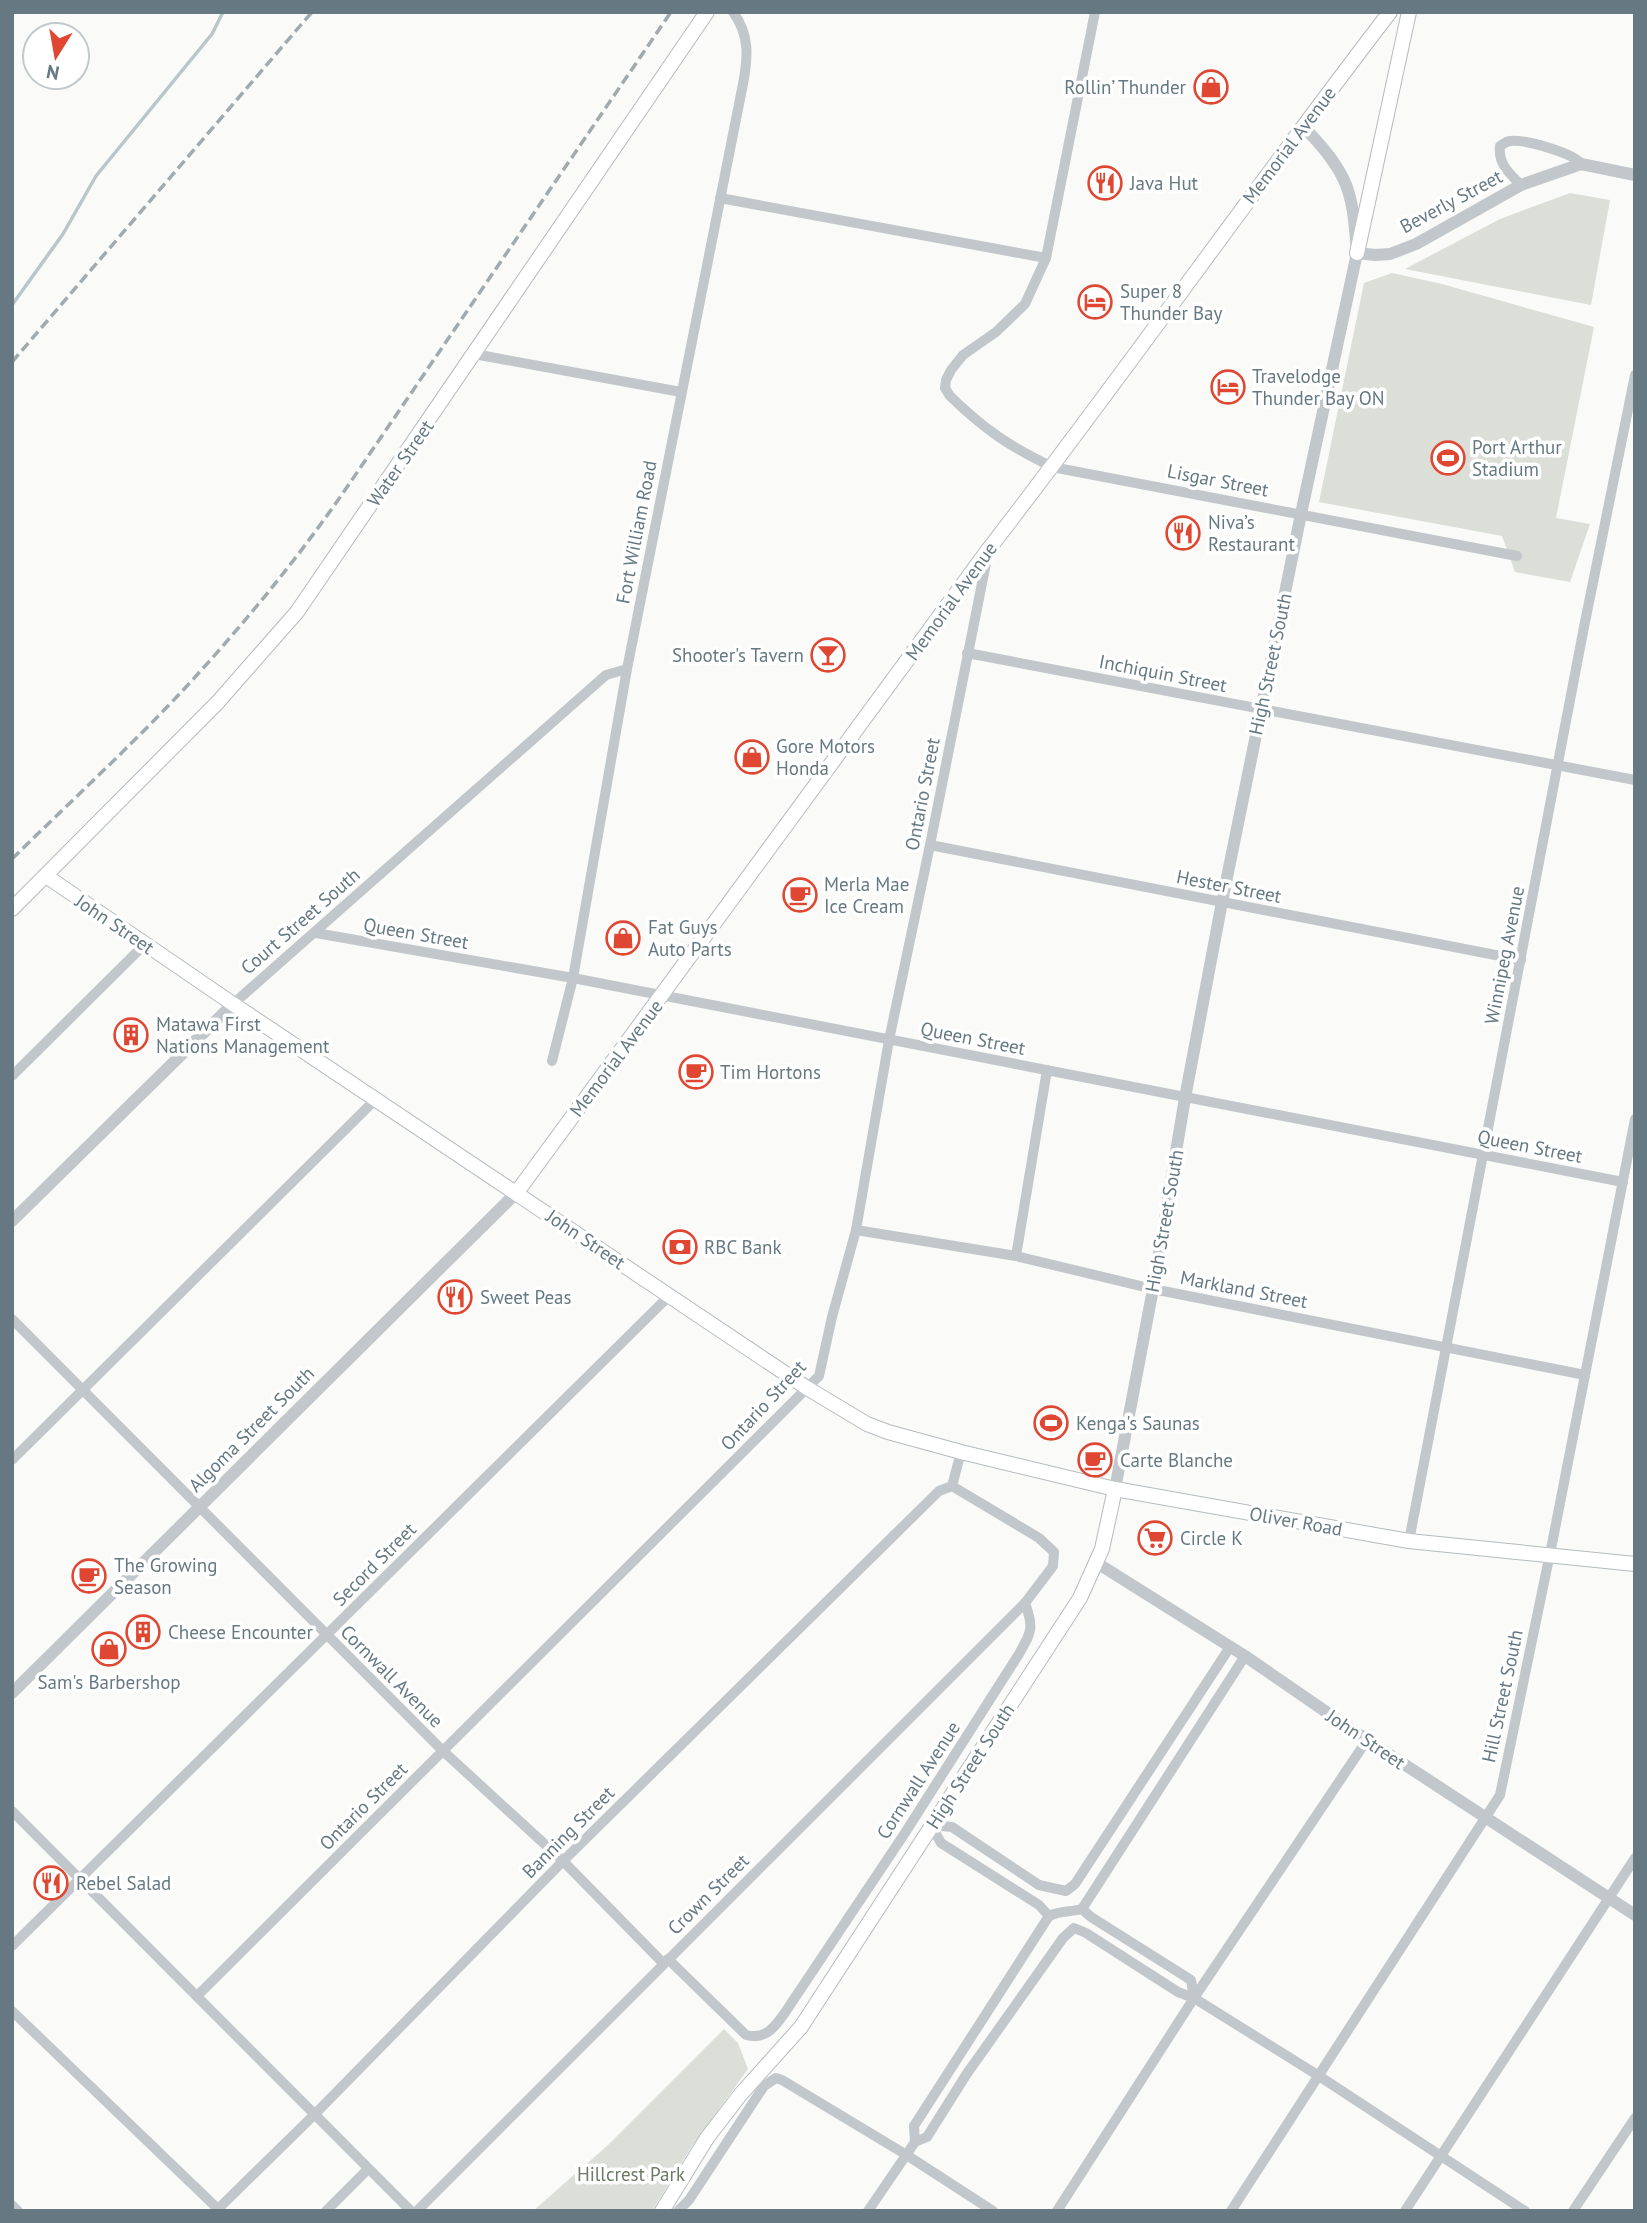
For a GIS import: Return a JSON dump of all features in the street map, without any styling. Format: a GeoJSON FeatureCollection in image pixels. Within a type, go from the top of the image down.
{"type":"FeatureCollection","features":[{"type":"Feature","properties":{"kind":"main road","name":"Water Street"},"geometry":{"type":"LineString","coordinates":[[12,909],[218,702],[297,612],[708,12]]}},
{"type":"Feature","properties":{"kind":"main road","name":"Memorial Avenue"},"geometry":{"type":"LineString","coordinates":[[517,1192],[988,550],[1390,12]]}},
{"type":"Feature","properties":{"kind":"main road"},"geometry":{"type":"LineString","coordinates":[[1357,253],[1409,12]]}},
{"type":"Feature","properties":{"kind":"main road","name":"John Street"},"geometry":{"type":"LineString","coordinates":[[46,876],[807,1388],[867,1424],[961,1452]]}},
{"type":"Feature","properties":{"kind":"main road","name":"Oliver Road"},"geometry":{"type":"LineString","coordinates":[[961,1452],[1115,1489],[1409,1541],[1635,1564]]}},
{"type":"Feature","properties":{"kind":"main road","name":"High Street South"},"geometry":{"type":"LineString","coordinates":[[662,2211],[715,2127],[740,2095],[802,2027],[1080,1598],[1102,1549],[1115,1489]]}},
{"type":"Feature","properties":{"kind":"street","name":"Fort William Road"},"geometry":{"type":"LineString","coordinates":[[552,1061],[573,978],[627,669],[746,65],[745,35],[733,12]]}},
{"type":"Feature","properties":{"kind":"street"},"geometry":{"type":"LineString","coordinates":[[720,198],[1046,258],[1095,12]]}},
{"type":"Feature","properties":{"kind":"street","name":"High Street South"},"geometry":{"type":"LineString","coordinates":[[1115,1489],[1222,902],[1357,253],[1353,214],[1344,180],[1324,149],[1303,126]]}},
{"type":"Feature","properties":{"kind":"street","name":"Beverly Street"},"geometry":{"type":"LineString","coordinates":[[1521,185],[1499,158],[1500,146],[1504,143],[1513,141],[1565,152],[1577,157],[1581,164]]}},
{"type":"Feature","properties":{"kind":"street","name":"Beverly Street"},"geometry":{"type":"LineString","coordinates":[[1357,253],[1375,256],[1390,254],[1416,244],[1521,185],[1581,164],[1635,175]]}},
{"type":"Feature","properties":{"kind":"street","name":"Lisgar Street"},"geometry":{"type":"LineString","coordinates":[[1046,258],[1025,304],[996,332],[963,355],[946,380],[945,388],[950,396],[984,427],[1013,448],[1052,467],[1517,556]]}},
{"type":"Feature","properties":{"kind":"street"},"geometry":{"type":"LineString","coordinates":[[474,354],[681,392]]}},
{"type":"Feature","properties":{"kind":"street","name":"Winnipeg Avenue"},"geometry":{"type":"LineString","coordinates":[[1409,1541],[1584,627],[1635,375]]}},
{"type":"Feature","properties":{"kind":"street","name":"Ontario Street"},"geometry":{"type":"LineString","coordinates":[[197,1996],[819,1376],[856,1230],[889,1040],[988,550]]}},
{"type":"Feature","properties":{"kind":"street","name":"Inchiquin Street"},"geometry":{"type":"LineString","coordinates":[[967,653],[1635,780]]}},
{"type":"Feature","properties":{"kind":"street","name":"Court Street South"},"geometry":{"type":"LineString","coordinates":[[12,1221],[233,1004],[606,675],[627,669]]}},
{"type":"Feature","properties":{"kind":"street","name":"Hester Street"},"geometry":{"type":"LineString","coordinates":[[930,845],[1521,960]]}},
{"type":"Feature","properties":{"kind":"street","name":"Queen Street"},"geometry":{"type":"LineString","coordinates":[[316,933],[573,978],[1623,1182]]}},
{"type":"Feature","properties":{"kind":"street"},"geometry":{"type":"LineString","coordinates":[[12,1076],[145,944]]}},
{"type":"Feature","properties":{"kind":"street"},"geometry":{"type":"LineString","coordinates":[[1016,1256],[1047,1070]]}},
{"type":"Feature","properties":{"kind":"street"},"geometry":{"type":"LineString","coordinates":[[12,1460],[376,1099]]}},
{"type":"Feature","properties":{"kind":"street","name":"Hill Street South"},"geometry":{"type":"LineString","coordinates":[[1231,2211],[1500,1795],[1623,1182],[1632,1153],[1635,1119]]}},
{"type":"Feature","properties":{"kind":"street","name":"Algoma Street South"},"geometry":{"type":"LineString","coordinates":[[12,1693],[517,1192]]}},
{"type":"Feature","properties":{"kind":"street","name":"Markland Street"},"geometry":{"type":"LineString","coordinates":[[856,1230],[1016,1256],[1153,1289],[1584,1375]]}},
{"type":"Feature","properties":{"kind":"street","name":"Secord Street"},"geometry":{"type":"LineString","coordinates":[[12,1947],[670,1295]]}},
{"type":"Feature","properties":{"kind":"street","name":"Cornwall Avenue"},"geometry":{"type":"LineString","coordinates":[[12,1319],[443,1751],[746,2035],[755,2037],[769,2032],[784,2014],[896,1847],[1019,1654],[1031,1631],[1032,1622],[1025,1604]]}},
{"type":"Feature","properties":{"kind":"street"},"geometry":{"type":"LineString","coordinates":[[961,1452],[952,1486],[1039,1538],[1054,1552],[1053,1566],[1025,1604]]}},
{"type":"Feature","properties":{"kind":"street","name":"Banning Street"},"geometry":{"type":"LineString","coordinates":[[217,2210],[563,1861],[939,1491],[952,1486]]}},
{"type":"Feature","properties":{"kind":"street","name":"John Street"},"geometry":{"type":"LineString","coordinates":[[1097,1563],[1245,1656],[1367,1740],[1635,1915]]}},
{"type":"Feature","properties":{"kind":"street","name":"Crown Street"},"geometry":{"type":"LineString","coordinates":[[12,1811],[368,2169],[414,2211],[1025,1604]]}},
{"type":"Feature","properties":{"kind":"street"},"geometry":{"type":"LineString","coordinates":[[931,1825],[952,1827],[1039,1885],[1066,1891],[1075,1884],[1230,1647]]}},
{"type":"Feature","properties":{"kind":"street"},"geometry":{"type":"LineString","coordinates":[[915,2142],[914,2126],[1035,1935],[1049,1916],[1056,1912],[1082,1909],[1245,1656]]}},
{"type":"Feature","properties":{"kind":"street"},"geometry":{"type":"LineString","coordinates":[[1057,2211],[1194,1998],[1367,1740]]}},
{"type":"Feature","properties":{"kind":"street"},"geometry":{"type":"LineString","coordinates":[[931,1825],[941,1843],[1039,1905],[1049,1916]]}},
{"type":"Feature","properties":{"kind":"street"},"geometry":{"type":"LineString","coordinates":[[1405,2211],[1635,1858]]}},
{"type":"Feature","properties":{"kind":"street"},"geometry":{"type":"LineString","coordinates":[[1082,1909],[1191,1980],[1194,1998]]}},
{"type":"Feature","properties":{"kind":"street"},"geometry":{"type":"LineString","coordinates":[[868,2211],[905,2154],[915,2142],[927,2137],[966,2075],[1063,1938],[1074,1928],[1178,1992],[1194,1998],[1319,2076],[1525,2211]]}},
{"type":"Feature","properties":{"kind":"street"},"geometry":{"type":"LineString","coordinates":[[12,2011],[217,2210]]}},
{"type":"Feature","properties":{"kind":"street"},"geometry":{"type":"LineString","coordinates":[[952,2066],[966,2075]]}},
{"type":"Feature","properties":{"kind":"street"},"geometry":{"type":"LineString","coordinates":[[678,2211],[689,2200],[759,2094],[776,2078],[905,2154],[993,2211]]}},
{"type":"Feature","properties":{"kind":"street"},"geometry":{"type":"LineString","coordinates":[[1573,2211],[1635,2118]]}},
{"type":"Feature","properties":{"kind":"street"},"geometry":{"type":"LineString","coordinates":[[326,2211],[368,2169]]}},
{"type":"Feature","properties":{"kind":"street"},"geometry":{"type":"LineString","coordinates":[[12,2205],[18,2211]]}},
{"type":"Feature","properties":{"kind":"green space"},"geometry":{"type":"Polygon","coordinates":[[[1570,193],[1610,200],[1591,305],[1405,269],[1500,219],[1570,193]]]}},
{"type":"Feature","properties":{"kind":"green space","name":"Port Arthur Stadium"},"geometry":{"type":"Polygon","coordinates":[[[1392,273],[1442,284],[1594,327],[1556,518],[1590,524],[1570,582],[1515,572],[1502,536],[1319,502],[1364,283],[1392,273]]]}},
{"type":"Feature","properties":{"kind":"green space","name":"Hillcrest Park"},"geometry":{"type":"Polygon","coordinates":[[[724,2029],[738,2043],[748,2069],[690,2149],[652,2211],[533,2211],[608,2145],[724,2029]]]}},
{"type":"Feature","properties":{"kind":"waterway"},"geometry":{"type":"LineString","coordinates":[[12,305],[63,234],[96,176],[212,34],[223,12]]}},
{"type":"Feature","properties":{"kind":"railway"},"geometry":{"type":"LineString","coordinates":[[12,362],[312,12]]}},
{"type":"Feature","properties":{"kind":"railway"},"geometry":{"type":"LineString","coordinates":[[12,859],[186,687],[287,569],[343,493],[671,12]]}},
{"type":"Feature","properties":{"kind":"place","name":"Rollin’ Thunder"},"geometry":{"type":"Point","coordinates":[1211,87]}},
{"type":"Feature","properties":{"kind":"place","name":"Java Hut"},"geometry":{"type":"Point","coordinates":[1105,183]}},
{"type":"Feature","properties":{"kind":"place","name":"Super 8 Thunder Bay"},"geometry":{"type":"Point","coordinates":[1095,302]}},
{"type":"Feature","properties":{"kind":"place","name":"Travelodge Thunder Bay ON"},"geometry":{"type":"Point","coordinates":[1228,387]}},
{"type":"Feature","properties":{"kind":"place","name":"Port Arthur Stadium"},"geometry":{"type":"Point","coordinates":[1448,458]}},
{"type":"Feature","properties":{"kind":"place","name":"Niva’s Restaurant"},"geometry":{"type":"Point","coordinates":[1183,533]}},
{"type":"Feature","properties":{"kind":"place","name":"Shooter's Tavern"},"geometry":{"type":"Point","coordinates":[828,655]}},
{"type":"Feature","properties":{"kind":"place","name":"Gore Motors Honda"},"geometry":{"type":"Point","coordinates":[752,757]}},
{"type":"Feature","properties":{"kind":"place","name":"Merla Mae Ice Cream"},"geometry":{"type":"Point","coordinates":[800,895]}},
{"type":"Feature","properties":{"kind":"place","name":"Fat Guys Auto Parts"},"geometry":{"type":"Point","coordinates":[623,938]}},
{"type":"Feature","properties":{"kind":"place","name":"Matawa First Nations Management"},"geometry":{"type":"Point","coordinates":[131,1035]}},
{"type":"Feature","properties":{"kind":"place","name":"Tim Hortons"},"geometry":{"type":"Point","coordinates":[696,1072]}},
{"type":"Feature","properties":{"kind":"place","name":"RBC Bank"},"geometry":{"type":"Point","coordinates":[680,1247]}},
{"type":"Feature","properties":{"kind":"place","name":"Sweet Peas"},"geometry":{"type":"Point","coordinates":[455,1297]}},
{"type":"Feature","properties":{"kind":"place","name":"Kenga's Saunas"},"geometry":{"type":"Point","coordinates":[1051,1423]}},
{"type":"Feature","properties":{"kind":"place","name":"Carte Blanche"},"geometry":{"type":"Point","coordinates":[1095,1460]}},
{"type":"Feature","properties":{"kind":"place","name":"Circle K"},"geometry":{"type":"Point","coordinates":[1155,1538]}},
{"type":"Feature","properties":{"kind":"place","name":"The Growing Season"},"geometry":{"type":"Point","coordinates":[89,1576]}},
{"type":"Feature","properties":{"kind":"place","name":"Cheese Encounter"},"geometry":{"type":"Point","coordinates":[143,1632]}},
{"type":"Feature","properties":{"kind":"place","name":"Sam's Barbershop"},"geometry":{"type":"Point","coordinates":[109,1649]}},
{"type":"Feature","properties":{"kind":"place","name":"Rebel Salad"},"geometry":{"type":"Point","coordinates":[51,1883]}}]}
